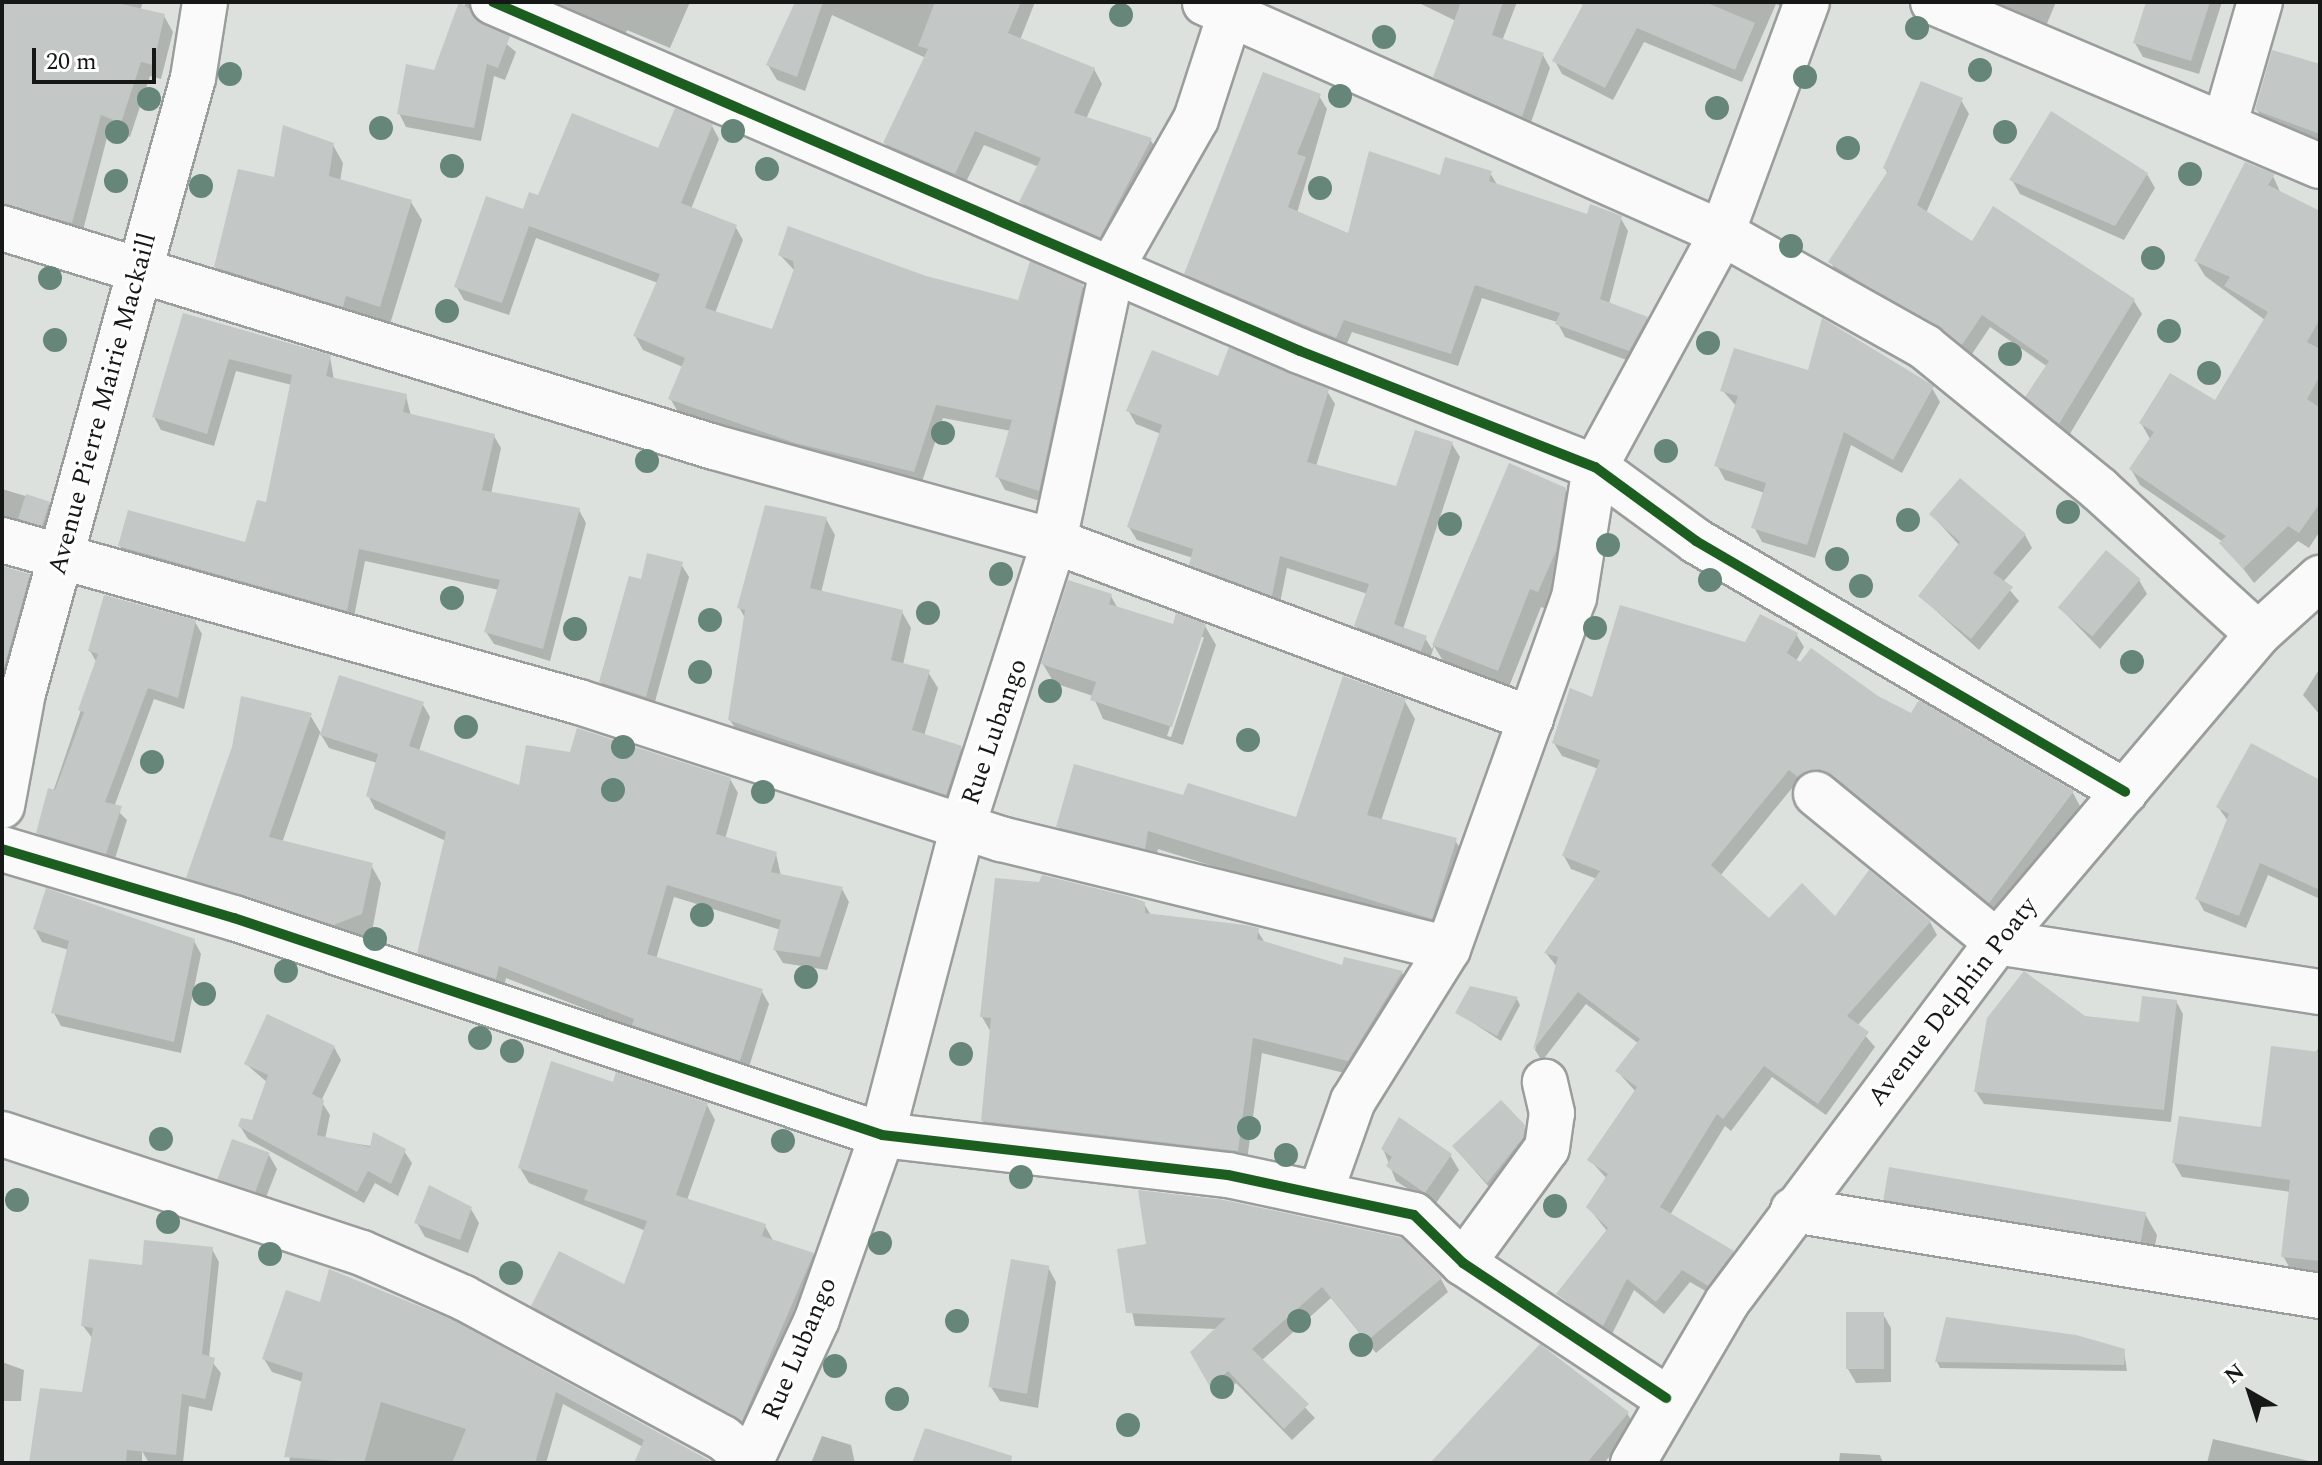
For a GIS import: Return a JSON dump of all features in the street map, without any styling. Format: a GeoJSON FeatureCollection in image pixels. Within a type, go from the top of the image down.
{"type":"FeatureCollection","features":[{"type":"Feature","properties":{"kind":"street","name":"Avenue Pierre Mairie Mackaill"},"geometry":{"type":"LineString","coordinates":[[2,806],[23,693],[63,558],[138,266],[193,78],[205,2]]}},
{"type":"Feature","properties":{"kind":"street"},"geometry":{"type":"LineString","coordinates":[[493,2],[1113,265],[1300,351],[1595,467],[1696,541],[2125,792]]}},
{"type":"Feature","properties":{"kind":"street"},"geometry":{"type":"LineString","coordinates":[[1320,1194],[1353,1101],[1448,949],[1574,598],[1595,467],[1722,233],[1807,2]]}},
{"type":"Feature","properties":{"kind":"street"},"geometry":{"type":"LineString","coordinates":[[1933,2],[2225,123],[2320,166]]}},
{"type":"Feature","properties":{"kind":"street"},"geometry":{"type":"LineString","coordinates":[[2225,123],[2260,2]]}},
{"type":"Feature","properties":{"kind":"street"},"geometry":{"type":"LineString","coordinates":[[1222,6],[1722,233],[1925,347],[2099,489],[2258,634]]}},
{"type":"Feature","properties":{"kind":"street","name":"Rue Lubango"},"geometry":{"type":"LineString","coordinates":[[751,1462],[817,1319],[882,1135],[964,822],[1054,541],[1113,265],[1196,119],[1222,6]]}},
{"type":"Feature","properties":{"kind":"street"},"geometry":{"type":"LineString","coordinates":[[2,228],[138,266],[714,447],[1054,541],[1531,719]]}},
{"type":"Feature","properties":{"kind":"street"},"geometry":{"type":"LineString","coordinates":[[2,540],[579,702],[964,822],[1001,839],[1161,882],[1448,949]]}},
{"type":"Feature","properties":{"kind":"street","name":"Avenue Delphin Poaty"},"geometry":{"type":"LineString","coordinates":[[1633,1463],[1666,1398],[1793,1210],[1997,942],[2258,634],[2320,578]]}},
{"type":"Feature","properties":{"kind":"street"},"geometry":{"type":"LineString","coordinates":[[1816,794],[1997,942],[2320,992]]}},
{"type":"Feature","properties":{"kind":"street"},"geometry":{"type":"LineString","coordinates":[[2,849],[234,918],[882,1135],[1228,1175],[1414,1215],[1463,1263],[1666,1398]]}},
{"type":"Feature","properties":{"kind":"street"},"geometry":{"type":"LineString","coordinates":[[1463,1263],[1547,1148],[1552,1113],[1545,1082]]}},
{"type":"Feature","properties":{"kind":"street"},"geometry":{"type":"LineString","coordinates":[[2,1134],[362,1253],[477,1305],[723,1438],[751,1462]]}},
{"type":"Feature","properties":{"kind":"street"},"geometry":{"type":"LineString","coordinates":[[1793,1210],[2320,1296]]}},
{"type":"Feature","properties":{"kind":"building"},"geometry":{"type":"Polygon","coordinates":[[[2,2],[113,2],[165,14],[153,65],[141,62],[121,123],[101,115],[72,223],[2,204],[2,2]]]}},
{"type":"Feature","properties":{"kind":"building"},"geometry":{"type":"Polygon","coordinates":[[[459,2],[510,36],[498,68],[487,64],[474,128],[397,114],[406,64],[434,70],[459,2]]]}},
{"type":"Feature","properties":{"kind":"building"},"geometry":{"type":"Polygon","coordinates":[[[795,2],[823,2],[797,77],[766,65],[795,2]]]}},
{"type":"Feature","properties":{"kind":"building"},"geometry":{"type":"Polygon","coordinates":[[[935,2],[1021,2],[1008,33],[1095,68],[1074,113],[1152,138],[1100,237],[1019,202],[1041,158],[975,131],[955,174],[883,143],[928,49],[918,46],[935,2]]]}},
{"type":"Feature","properties":{"kind":"building"},"geometry":{"type":"Polygon","coordinates":[[[1461,2],[1503,2],[1492,35],[1544,53],[1522,117],[1433,77],[1461,2]]]}},
{"type":"Feature","properties":{"kind":"building"},"geometry":{"type":"Polygon","coordinates":[[[1576,2],[1705,2],[1755,23],[1735,70],[1637,28],[1605,88],[1552,61],[1583,5],[1576,2]]]}},
{"type":"Feature","properties":{"kind":"building"},"geometry":{"type":"Polygon","coordinates":[[[2146,2],[2210,2],[2191,61],[2133,43],[2146,2]]]}},
{"type":"Feature","properties":{"kind":"building"},"geometry":{"type":"Polygon","coordinates":[[[2272,50],[2320,64],[2320,134],[2255,110],[2272,50]]]}},
{"type":"Feature","properties":{"kind":"building"},"geometry":{"type":"Polygon","coordinates":[[[1263,72],[1321,94],[1297,154],[1306,157],[1288,207],[1348,233],[1369,151],[1440,175],[1445,157],[1492,171],[1489,181],[1587,214],[1590,204],[1622,216],[1600,299],[1648,317],[1629,351],[1555,324],[1560,313],[1475,285],[1451,354],[1344,320],[1336,338],[1184,274],[1263,72]]]}},
{"type":"Feature","properties":{"kind":"building"},"geometry":{"type":"Polygon","coordinates":[[[1921,81],[1963,98],[1917,205],[1972,241],[1993,206],[2135,299],[2059,424],[2025,397],[2049,361],[1982,315],[1962,345],[1828,262],[1888,171],[1883,168],[1921,81]]]}},
{"type":"Feature","properties":{"kind":"building"},"geometry":{"type":"Polygon","coordinates":[[[675,108],[713,124],[681,203],[737,225],[705,308],[772,329],[794,269],[793,261],[778,255],[788,226],[926,276],[1018,300],[1030,261],[1083,284],[1039,491],[995,477],[1012,420],[936,405],[914,472],[795,443],[668,399],[685,358],[633,336],[660,274],[529,226],[502,303],[454,287],[486,196],[523,209],[529,192],[538,195],[572,113],[658,148],[675,108]]]}},
{"type":"Feature","properties":{"kind":"building"},"geometry":{"type":"Polygon","coordinates":[[[2051,111],[2148,173],[2115,226],[2009,180],[2051,111]]]}},
{"type":"Feature","properties":{"kind":"building"},"geometry":{"type":"Polygon","coordinates":[[[283,125],[334,143],[329,176],[412,200],[380,307],[346,296],[343,307],[214,267],[238,169],[274,177],[283,125]]]}},
{"type":"Feature","properties":{"kind":"building"},"geometry":{"type":"Polygon","coordinates":[[[2245,162],[2275,174],[2268,185],[2320,211],[2320,319],[2307,342],[2320,349],[2320,376],[2307,399],[2320,408],[2320,503],[2299,533],[2288,526],[2243,569],[2219,543],[2226,536],[2129,469],[2154,432],[2139,423],[2170,373],[2215,400],[2268,312],[2224,286],[2230,277],[2194,261],[2245,162]]]}},
{"type":"Feature","properties":{"kind":"building"},"geometry":{"type":"Polygon","coordinates":[[[183,313],[331,355],[326,376],[407,394],[403,412],[495,434],[482,490],[580,508],[543,649],[484,632],[500,580],[359,549],[347,611],[118,546],[128,510],[245,542],[257,500],[266,502],[292,375],[229,359],[207,434],[152,417],[183,313]]]}},
{"type":"Feature","properties":{"kind":"building"},"geometry":{"type":"Polygon","coordinates":[[[1822,318],[1934,386],[1893,460],[1844,432],[1807,545],[1751,528],[1766,483],[1714,466],[1738,396],[1720,391],[1734,348],[1808,370],[1822,318]]]}},
{"type":"Feature","properties":{"kind":"building"},"geometry":{"type":"Polygon","coordinates":[[[1229,347],[1329,389],[1307,462],[1396,486],[1415,430],[1453,442],[1394,624],[1427,636],[1421,651],[1354,626],[1369,584],[1280,556],[1272,596],[1189,565],[1193,549],[1127,527],[1162,425],[1126,411],[1152,350],[1218,376],[1229,347]]]}},
{"type":"Feature","properties":{"kind":"building"},"geometry":{"type":"Polygon","coordinates":[[[1509,463],[1566,488],[1556,551],[1538,592],[1530,589],[1498,671],[1432,645],[1509,463]]]}},
{"type":"Feature","properties":{"kind":"building"},"geometry":{"type":"Polygon","coordinates":[[[1960,478],[2026,534],[1993,573],[2013,587],[1971,639],[1918,596],[1960,542],[1929,514],[1960,478]]]}},
{"type":"Feature","properties":{"kind":"building"},"geometry":{"type":"Polygon","coordinates":[[[26,494],[50,502],[42,526],[18,519],[26,494]]]}},
{"type":"Feature","properties":{"kind":"building"},"geometry":{"type":"Polygon","coordinates":[[[765,505],[827,517],[810,588],[903,610],[891,660],[930,670],[912,730],[962,746],[946,795],[728,720],[745,610],[737,608],[765,505]]]}},
{"type":"Feature","properties":{"kind":"building"},"geometry":{"type":"Polygon","coordinates":[[[2106,550],[2140,579],[2092,636],[2058,607],[2106,550]]]}},
{"type":"Feature","properties":{"kind":"building"},"geometry":{"type":"Polygon","coordinates":[[[647,553],[683,562],[646,697],[599,682],[629,576],[641,579],[647,553]]]}},
{"type":"Feature","properties":{"kind":"building"},"geometry":{"type":"Polygon","coordinates":[[[4,567],[30,574],[2,675],[2,573],[4,567]]]}},
{"type":"Feature","properties":{"kind":"building"},"geometry":{"type":"Polygon","coordinates":[[[1068,580],[1112,594],[1109,604],[1173,624],[1176,613],[1206,624],[1172,727],[1090,700],[1096,682],[1041,664],[1068,580]]]}},
{"type":"Feature","properties":{"kind":"building"},"geometry":{"type":"Polygon","coordinates":[[[104,595],[196,620],[178,698],[148,688],[105,802],[122,806],[106,854],[36,833],[48,788],[55,790],[84,712],[78,710],[98,654],[88,651],[104,595]]]}},
{"type":"Feature","properties":{"kind":"building"},"geometry":{"type":"Polygon","coordinates":[[[1620,605],[1745,642],[1760,614],[1798,633],[1787,653],[1800,662],[1811,648],[1878,696],[1911,713],[1919,700],[2074,791],[1989,903],[1832,775],[1819,769],[1798,777],[1789,770],[1711,865],[1769,918],[1802,883],[1835,916],[1869,870],[1931,921],[1847,1016],[1869,1032],[1818,1104],[1764,1066],[1723,1119],[1717,1114],[1660,1207],[1734,1251],[1708,1286],[1682,1270],[1656,1302],[1627,1279],[1603,1326],[1556,1294],[1608,1228],[1586,1207],[1608,1174],[1587,1160],[1637,1087],[1615,1071],[1640,1039],[1578,992],[1533,1050],[1558,957],[1544,953],[1600,871],[1562,856],[1600,760],[1552,743],[1570,688],[1592,697],[1620,605]]]}},
{"type":"Feature","properties":{"kind":"building"},"geometry":{"type":"Polygon","coordinates":[[[339,675],[424,702],[409,746],[519,785],[526,745],[570,752],[577,728],[731,778],[716,834],[777,852],[771,872],[843,887],[820,957],[773,950],[781,920],[667,885],[647,954],[763,989],[740,1061],[632,1025],[634,1019],[499,966],[496,979],[417,953],[446,832],[366,796],[378,754],[320,735],[339,675]]]}},
{"type":"Feature","properties":{"kind":"building"},"geometry":{"type":"Polygon","coordinates":[[[1343,676],[1406,699],[1367,815],[1457,838],[1432,919],[1148,831],[1145,849],[1056,827],[1074,764],[1183,795],[1188,783],[1296,817],[1343,676]]]}},
{"type":"Feature","properties":{"kind":"building"},"geometry":{"type":"Polygon","coordinates":[[[241,696],[312,713],[269,837],[373,863],[362,914],[334,925],[186,878],[232,747],[241,696]]]}},
{"type":"Feature","properties":{"kind":"building"},"geometry":{"type":"Polygon","coordinates":[[[2251,743],[2320,780],[2320,890],[2260,863],[2239,916],[2195,899],[2229,814],[2216,807],[2251,743]]]}},
{"type":"Feature","properties":{"kind":"building"},"geometry":{"type":"Polygon","coordinates":[[[1042,875],[1145,902],[1145,913],[1259,928],[1257,939],[1342,965],[1344,957],[1403,971],[1348,1061],[1253,1038],[1238,1151],[981,1121],[991,1018],[980,1017],[995,878],[1039,882],[1042,875]]]}},
{"type":"Feature","properties":{"kind":"building"},"geometry":{"type":"Polygon","coordinates":[[[46,888],[195,939],[174,1042],[51,1013],[69,941],[33,929],[46,888]]]}},
{"type":"Feature","properties":{"kind":"building"},"geometry":{"type":"Polygon","coordinates":[[[2024,971],[2085,1016],[2139,1022],[2142,996],[2177,1000],[2164,1110],[1974,1092],[1987,1018],[2024,971]]]}},
{"type":"Feature","properties":{"kind":"building"},"geometry":{"type":"Polygon","coordinates":[[[1470,986],[1518,997],[1497,1036],[1455,1013],[1470,986]]]}},
{"type":"Feature","properties":{"kind":"building"},"geometry":{"type":"Polygon","coordinates":[[[267,1014],[335,1046],[312,1094],[324,1100],[317,1135],[370,1147],[373,1132],[406,1149],[391,1184],[368,1171],[357,1192],[238,1126],[241,1118],[252,1120],[268,1075],[244,1064],[267,1014]]]}},
{"type":"Feature","properties":{"kind":"building"},"geometry":{"type":"Polygon","coordinates":[[[2271,1046],[2320,1052],[2320,1261],[2281,1257],[2290,1180],[2172,1163],[2179,1116],[2261,1127],[2271,1046]]]}},
{"type":"Feature","properties":{"kind":"building"},"geometry":{"type":"Polygon","coordinates":[[[551,1061],[613,1082],[616,1072],[708,1103],[676,1195],[766,1224],[762,1236],[814,1253],[742,1421],[531,1306],[559,1251],[624,1284],[647,1221],[584,1200],[588,1190],[518,1168],[551,1061]]]}},
{"type":"Feature","properties":{"kind":"building"},"geometry":{"type":"Polygon","coordinates":[[[1501,1100],[1525,1125],[1523,1138],[1487,1183],[1452,1146],[1501,1100]]]}},
{"type":"Feature","properties":{"kind":"building"},"geometry":{"type":"Polygon","coordinates":[[[1399,1117],[1452,1154],[1425,1193],[1386,1166],[1392,1157],[1381,1149],[1399,1117]]]}},
{"type":"Feature","properties":{"kind":"building"},"geometry":{"type":"Polygon","coordinates":[[[232,1139],[270,1153],[255,1193],[217,1179],[232,1139]]]}},
{"type":"Feature","properties":{"kind":"building"},"geometry":{"type":"Polygon","coordinates":[[[1889,1167],[2146,1212],[2140,1245],[1883,1199],[1889,1167]]]}},
{"type":"Feature","properties":{"kind":"building"},"geometry":{"type":"Polygon","coordinates":[[[429,1185],[472,1207],[460,1240],[414,1223],[429,1185]]]}},
{"type":"Feature","properties":{"kind":"building"},"geometry":{"type":"Polygon","coordinates":[[[1138,1190],[1224,1200],[1402,1238],[1442,1278],[1367,1341],[1322,1287],[1252,1349],[1309,1404],[1284,1429],[1228,1371],[1210,1387],[1190,1352],[1226,1318],[1126,1313],[1117,1249],[1146,1244],[1138,1190]]]}},
{"type":"Feature","properties":{"kind":"building"},"geometry":{"type":"Polygon","coordinates":[[[144,1240],[213,1247],[202,1354],[215,1358],[205,1399],[182,1394],[176,1455],[127,1450],[126,1463],[29,1463],[40,1388],[82,1392],[93,1328],[81,1326],[89,1259],[142,1265],[144,1240]]]}},
{"type":"Feature","properties":{"kind":"building"},"geometry":{"type":"Polygon","coordinates":[[[1011,1259],[1049,1266],[1027,1394],[988,1387],[1011,1259]]]}},
{"type":"Feature","properties":{"kind":"building"},"geometry":{"type":"Polygon","coordinates":[[[329,1269],[453,1320],[714,1463],[634,1463],[644,1440],[556,1392],[535,1463],[452,1463],[466,1429],[381,1402],[364,1463],[284,1457],[303,1373],[262,1359],[286,1290],[320,1302],[329,1269]]]}},
{"type":"Feature","properties":{"kind":"building"},"geometry":{"type":"Polygon","coordinates":[[[1846,1312],[1884,1312],[1884,1369],[1846,1369],[1846,1312]]]}},
{"type":"Feature","properties":{"kind":"building"},"geometry":{"type":"Polygon","coordinates":[[[1946,1317],[2076,1335],[2125,1349],[2124,1365],[1935,1362],[1946,1317]]]}},
{"type":"Feature","properties":{"kind":"building"},"geometry":{"type":"Polygon","coordinates":[[[1540,1344],[1629,1412],[1587,1463],[1430,1463],[1540,1344]]]}},
{"type":"Feature","properties":{"kind":"building"},"geometry":{"type":"Polygon","coordinates":[[[925,1428],[1012,1456],[1011,1463],[912,1463],[925,1428]]]}},
{"type":"Feature","properties":{"kind":"cycle path"},"geometry":{"type":"LineString","coordinates":[[493,2],[1300,351],[1595,467],[1696,541],[2125,792]]}},
{"type":"Feature","properties":{"kind":"cycle path"},"geometry":{"type":"LineString","coordinates":[[2,849],[234,918],[882,1135],[1228,1175],[1414,1215],[1463,1263],[1666,1398]]}}]}
